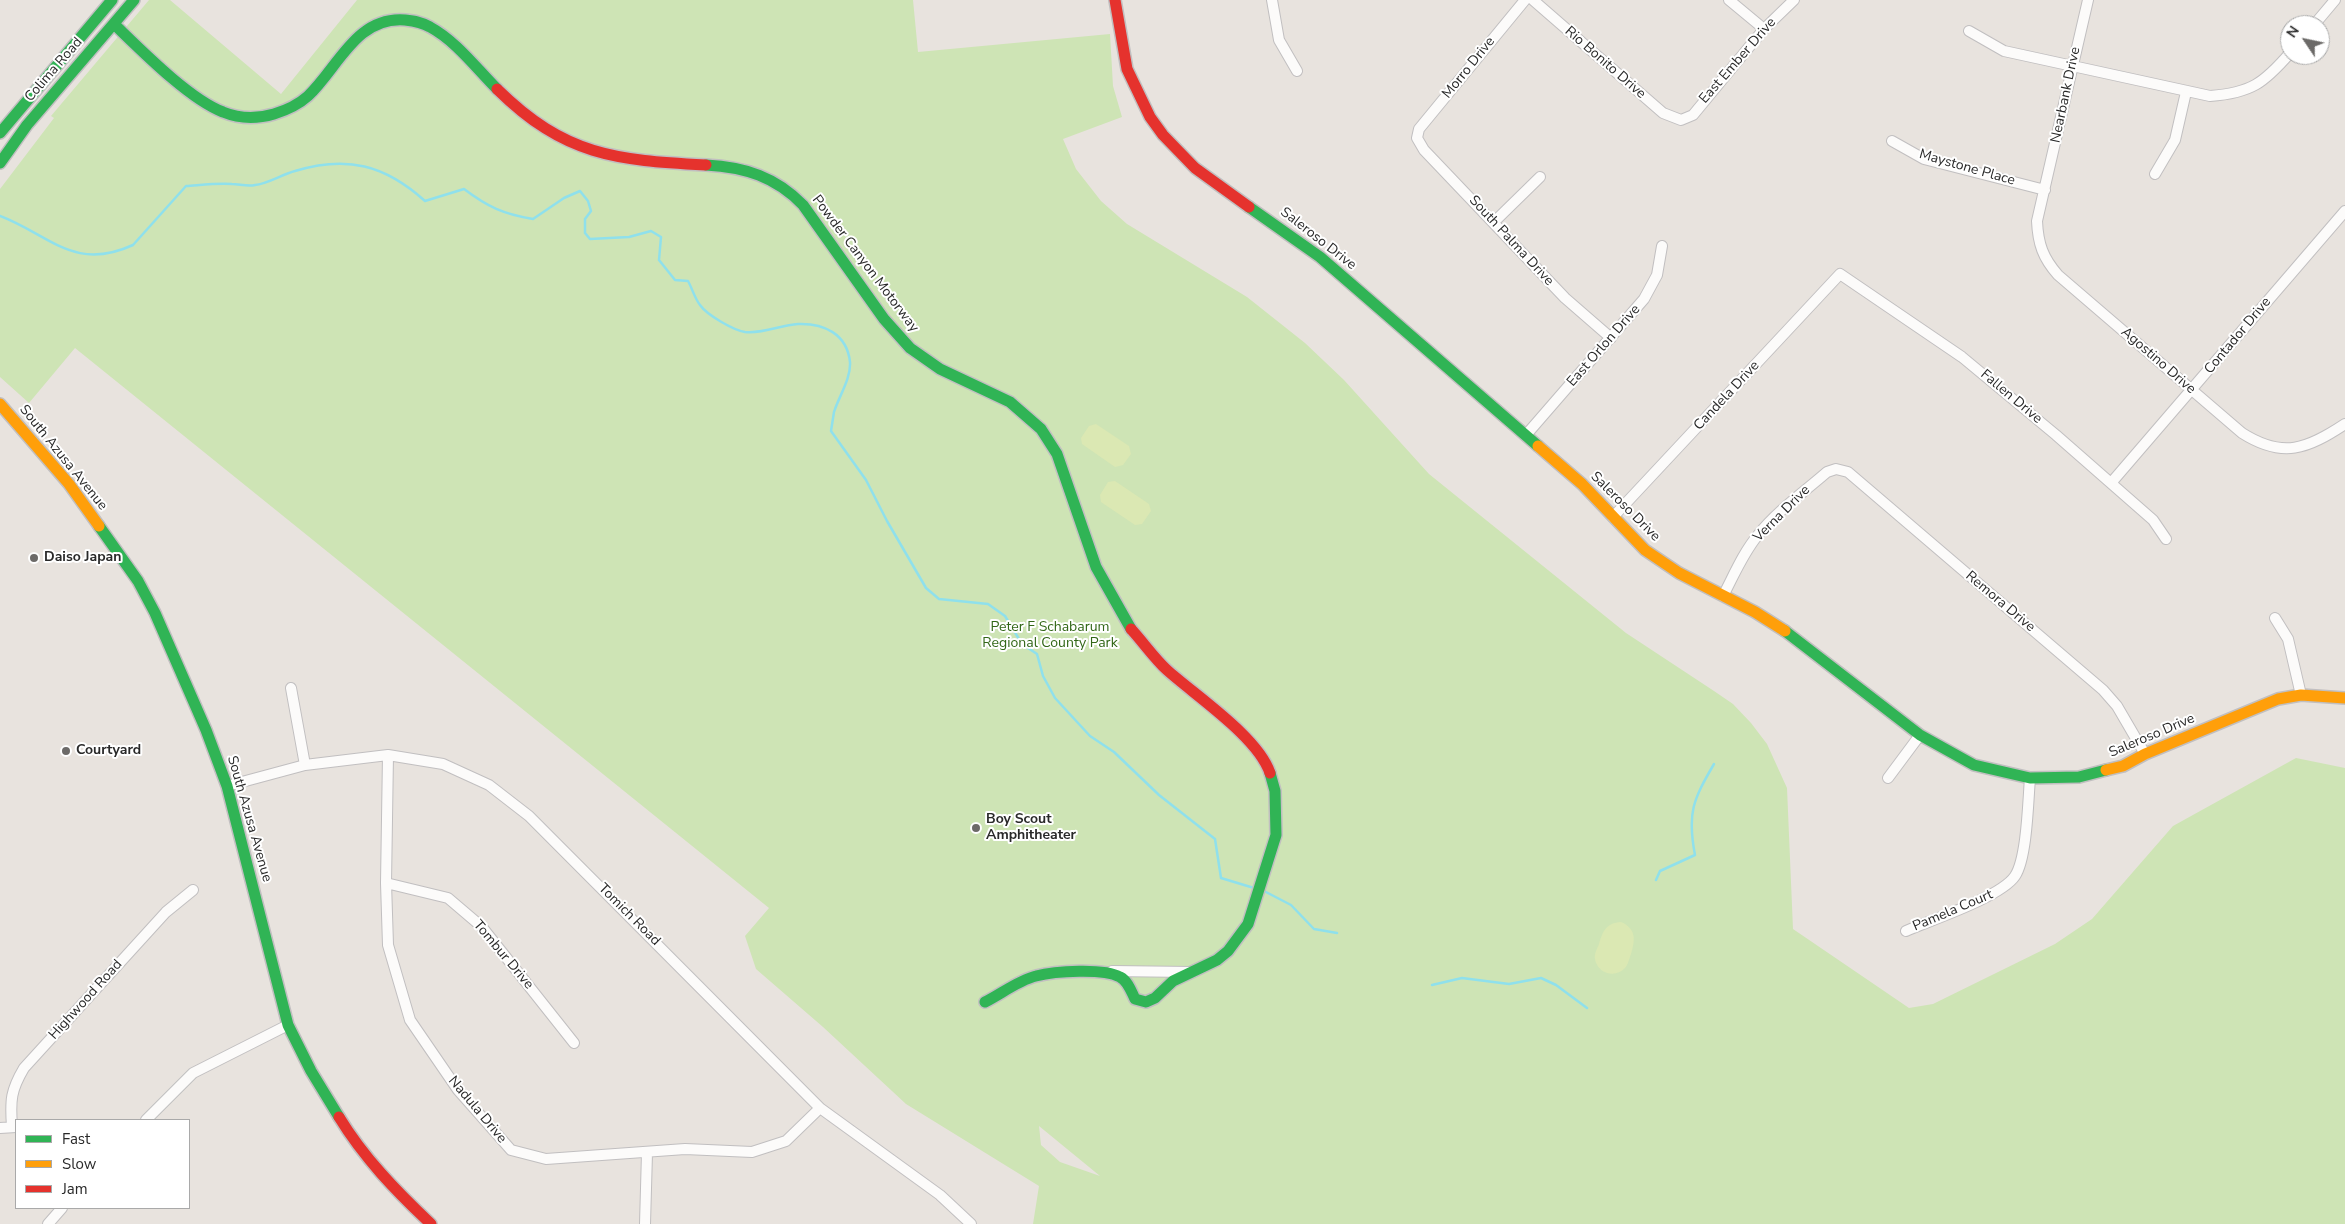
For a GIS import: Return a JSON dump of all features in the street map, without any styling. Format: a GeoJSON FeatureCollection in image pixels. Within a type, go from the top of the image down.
{"type":"FeatureCollection","features":[{"type":"Feature","properties":{"kind":"street","name":"Colima Road"},"geometry":{"type":"LineString","coordinates":[[0,133],[112,0]]}},
{"type":"Feature","properties":{"kind":"street","name":"Colima Road"},"geometry":{"type":"LineString","coordinates":[[0,163],[27,124],[134,0]]}},
{"type":"Feature","properties":{"kind":"street","name":"Saleroso Drive"},"geometry":{"type":"LineString","coordinates":[[1115,0],[1127,69],[1150,117],[1178,152],[1195,168],[1320,257],[1582,484],[1640,545],[1663,564],[1756,612],[1781,628],[1920,735],[1946,751],[1974,765],[2030,778],[2079,777],[2123,766],[2146,754],[2278,699],[2301,695],[2345,698]]}},
{"type":"Feature","properties":{"kind":"street"},"geometry":{"type":"LineString","coordinates":[[1272,0],[1279,40],[1297,71]]}},
{"type":"Feature","properties":{"kind":"street","name":"Morro Drive"},"geometry":{"type":"LineString","coordinates":[[1417,138],[1419,129],[1525,0]]}},
{"type":"Feature","properties":{"kind":"street","name":"Rio Bonito Drive"},"geometry":{"type":"LineString","coordinates":[[1533,0],[1663,113],[1681,120]]}},
{"type":"Feature","properties":{"kind":"street"},"geometry":{"type":"LineString","coordinates":[[1729,0],[1764,29]]}},
{"type":"Feature","properties":{"kind":"street","name":"East Ember Drive"},"geometry":{"type":"LineString","coordinates":[[1681,120],[1693,115],[1764,29],[1794,0]]}},
{"type":"Feature","properties":{"kind":"street","name":"Nearbank Drive"},"geometry":{"type":"LineString","coordinates":[[2045,190],[2071,66],[2088,0]]}},
{"type":"Feature","properties":{"kind":"street"},"geometry":{"type":"LineString","coordinates":[[2322,15],[2335,0]]}},
{"type":"Feature","properties":{"kind":"street","name":"Powder Canyon Motorway"},"geometry":{"type":"LineString","coordinates":[[114,24],[206,104],[230,115],[258,118],[286,110],[303,100],[316,87],[350,44],[369,27],[395,20],[414,21],[433,28],[530,119],[549,133],[568,142],[589,151],[618,157],[751,171],[785,188],[803,205],[884,319],[901,339],[920,356],[940,369],[1010,402],[1031,418],[1050,441],[1063,472],[1096,567],[1128,625],[1165,668],[1244,736],[1267,765],[1275,791],[1277,819],[1274,845],[1248,924],[1228,951],[1216,960],[1173,981],[1155,998],[1142,1003],[1132,995],[1123,978],[1106,973]]}},
{"type":"Feature","properties":{"kind":"street"},"geometry":{"type":"LineString","coordinates":[[1969,32],[2004,51],[2210,96],[2236,94],[2254,86],[2273,73],[2280,65]]}},
{"type":"Feature","properties":{"kind":"street"},"geometry":{"type":"LineString","coordinates":[[2156,174],[2175,140],[2186,92]]}},
{"type":"Feature","properties":{"kind":"street","name":"South Palma Drive"},"geometry":{"type":"LineString","coordinates":[[1417,138],[1424,150],[1565,298],[1611,338]]}},
{"type":"Feature","properties":{"kind":"street","name":"Maystone Place"},"geometry":{"type":"LineString","coordinates":[[1892,141],[1924,159],[2045,190]]}},
{"type":"Feature","properties":{"kind":"street"},"geometry":{"type":"LineString","coordinates":[[1494,222],[1540,177]]}},
{"type":"Feature","properties":{"kind":"street","name":"Agostino Drive"},"geometry":{"type":"LineString","coordinates":[[2045,190],[2037,221],[2041,252],[2048,264],[2058,275],[2242,433],[2258,443],[2275,448],[2290,449],[2307,446],[2345,424]]}},
{"type":"Feature","properties":{"kind":"street","name":"Contador Drive"},"geometry":{"type":"LineString","coordinates":[[2111,483],[2345,211]]}},
{"type":"Feature","properties":{"kind":"street","name":"East Orlon Drive"},"geometry":{"type":"LineString","coordinates":[[1526,435],[1644,299],[1657,275],[1662,246]]}},
{"type":"Feature","properties":{"kind":"street","name":"Fallen Drive"},"geometry":{"type":"LineString","coordinates":[[1840,274],[1962,357],[2153,520],[2166,539]]}},
{"type":"Feature","properties":{"kind":"street","name":"Candela Drive"},"geometry":{"type":"LineString","coordinates":[[1613,517],[1840,274]]}},
{"type":"Feature","properties":{"kind":"street","name":"South Azusa Avenue"},"geometry":{"type":"LineString","coordinates":[[0,404],[69,484],[138,581],[155,613],[206,730],[227,786],[288,1025],[311,1071],[354,1141],[395,1190],[431,1224]]}},
{"type":"Feature","properties":{"kind":"street","name":"Verna Drive"},"geometry":{"type":"LineString","coordinates":[[1723,596],[1758,534],[1827,472],[1836,469]]}},
{"type":"Feature","properties":{"kind":"street","name":"Remora Drive"},"geometry":{"type":"LineString","coordinates":[[1836,469],[1848,472],[2103,690],[2117,706],[2146,754]]}},
{"type":"Feature","properties":{"kind":"street"},"geometry":{"type":"LineString","coordinates":[[2275,618],[2288,639],[2301,695]]}},
{"type":"Feature","properties":{"kind":"street"},"geometry":{"type":"LineString","coordinates":[[292,688],[305,765]]}},
{"type":"Feature","properties":{"kind":"street"},"geometry":{"type":"LineString","coordinates":[[1888,778],[1920,735]]}},
{"type":"Feature","properties":{"kind":"street","name":"Tomich Road"},"geometry":{"type":"LineString","coordinates":[[227,786],[305,765],[388,756],[444,764],[489,785],[529,816],[820,1108],[940,1195],[971,1224]]}},
{"type":"Feature","properties":{"kind":"street","name":"Nadula Drive"},"geometry":{"type":"LineString","coordinates":[[388,756],[386,883],[388,945],[410,1020],[458,1090],[511,1150],[546,1159],[685,1149],[752,1152],[786,1141],[820,1108]]}},
{"type":"Feature","properties":{"kind":"street","name":"Pamela Court"},"geometry":{"type":"LineString","coordinates":[[1906,931],[2001,890],[2015,876],[2022,858],[2030,778]]}},
{"type":"Feature","properties":{"kind":"street","name":"Tombur Drive"},"geometry":{"type":"LineString","coordinates":[[386,883],[448,898],[482,927],[574,1043]]}},
{"type":"Feature","properties":{"kind":"street","name":"Highwood Road"},"geometry":{"type":"LineString","coordinates":[[14,1126],[10,1102],[13,1087],[24,1068],[166,912],[193,890]]}},
{"type":"Feature","properties":{"kind":"street"},"geometry":{"type":"LineString","coordinates":[[985,1002],[1026,980],[1045,974],[1106,973],[1113,971],[1194,972]]}},
{"type":"Feature","properties":{"kind":"street"},"geometry":{"type":"LineString","coordinates":[[147,1119],[193,1073],[288,1025]]}},
{"type":"Feature","properties":{"kind":"street"},"geometry":{"type":"LineString","coordinates":[[0,1128],[14,1126]]}},
{"type":"Feature","properties":{"kind":"street"},"geometry":{"type":"LineString","coordinates":[[645,1224],[647,1153]]}},
{"type":"Feature","properties":{"kind":"street"},"geometry":{"type":"LineString","coordinates":[[48,1224],[61,1209]]}},
{"type":"Feature","properties":{"kind":"green space","name":"Peter F Schabarum Regional County Park"},"geometry":{"type":"Polygon","coordinates":[[[149,0],[170,0],[281,94],[357,0],[913,0],[918,52],[1110,34],[1113,86],[1122,117],[1063,139],[1076,169],[1101,201],[1127,224],[1247,297],[1305,343],[1344,380],[1429,474],[1626,633],[1733,704],[1767,744],[1787,788],[1793,929],[1909,1008],[1933,1004],[2055,944],[2092,919],[2173,826],[2296,758],[2345,768],[2345,1224],[1033,1224],[1039,1186],[906,1104],[823,1027],[756,969],[745,936],[769,908],[75,348],[29,403],[0,377],[0,189],[54,118],[51,116],[149,0]],[[1039,1126],[1041,1145],[1060,1162],[1100,1176],[1039,1126]]]}},
{"type":"Feature","properties":{"kind":"green space"},"geometry":{"type":"Polygon","coordinates":[[[1096,424],[1129,446],[1131,454],[1123,465],[1115,467],[1082,444],[1081,438],[1089,426],[1096,424]]]}},
{"type":"Feature","properties":{"kind":"green space"},"geometry":{"type":"Polygon","coordinates":[[[1115,481],[1149,504],[1151,511],[1142,524],[1135,525],[1101,502],[1100,495],[1108,482],[1115,481]]]}},
{"type":"Feature","properties":{"kind":"green space"},"geometry":{"type":"Polygon","coordinates":[[[1621,922],[1630,928],[1634,940],[1628,964],[1621,971],[1612,974],[1607,973],[1596,964],[1595,953],[1606,928],[1621,922]]]}},
{"type":"Feature","properties":{"kind":"waterway"},"geometry":{"type":"LineString","coordinates":[[0,216],[63,248],[78,253],[94,255],[112,252],[133,245],[186,186],[221,184],[252,186],[314,166],[348,164],[380,171],[395,179],[425,201],[464,189],[496,209],[533,219],[564,198],[580,191],[588,201],[591,211],[585,219],[585,233],[590,239],[629,237],[651,231],[661,237],[659,260],[675,280],[688,281],[703,309],[721,322],[745,332],[765,331],[791,325],[808,324],[825,328],[839,337],[848,352],[850,368],[847,381],[834,412],[831,431],[866,480],[887,521],[926,588],[939,599],[988,604],[1005,616],[1022,644],[1037,654],[1043,676],[1055,698],[1090,736],[1114,752],[1159,795],[1215,839],[1221,878],[1254,888]]}},
{"type":"Feature","properties":{"kind":"waterway"},"geometry":{"type":"LineString","coordinates":[[1656,880],[1660,871],[1695,855],[1692,828],[1694,807],[1701,788],[1714,764]]}},
{"type":"Feature","properties":{"kind":"waterway"},"geometry":{"type":"LineString","coordinates":[[1264,891],[1291,905],[1314,929],[1337,933]]}},
{"type":"Feature","properties":{"kind":"waterway"},"geometry":{"type":"LineString","coordinates":[[1432,985],[1462,978],[1509,984],[1541,978],[1556,985],[1587,1008]]}},
{"type":"Feature","properties":{"kind":"traffic: fast"},"geometry":{"type":"LineString","coordinates":[[0,133],[112,0]]}},
{"type":"Feature","properties":{"kind":"traffic: fast"},"geometry":{"type":"LineString","coordinates":[[0,163],[27,125],[134,0]]}},
{"type":"Feature","properties":{"kind":"traffic: fast"},"geometry":{"type":"LineString","coordinates":[[114,24],[151,60],[195,96],[210,106],[236,116],[248,118],[268,116],[296,105],[319,85],[349,46],[361,35],[373,26],[388,21],[405,20],[427,25],[457,47],[497,89]]}},
{"type":"Feature","properties":{"kind":"traffic: fast"},"geometry":{"type":"LineString","coordinates":[[706,165],[734,168],[759,175],[793,195],[803,205],[884,319],[910,348],[940,369],[1010,402],[1041,429],[1057,454],[1096,567],[1131,629]]}},
{"type":"Feature","properties":{"kind":"traffic: fast"},"geometry":{"type":"LineString","coordinates":[[1249,207],[1320,257],[1538,446]]}},
{"type":"Feature","properties":{"kind":"traffic: fast"},"geometry":{"type":"LineString","coordinates":[[99,526],[138,581],[155,613],[206,730],[227,786],[288,1025],[311,1071],[339,1117]]}},
{"type":"Feature","properties":{"kind":"traffic: fast"},"geometry":{"type":"LineString","coordinates":[[1785,631],[1920,735],[1974,765],[2030,778],[2079,777],[2106,770]]}},
{"type":"Feature","properties":{"kind":"traffic: fast"},"geometry":{"type":"LineString","coordinates":[[985,1002],[1030,978],[1044,974],[1079,971],[1103,972],[1120,977],[1127,984],[1135,999],[1146,1002],[1155,998],[1173,981],[1217,960],[1228,951],[1248,924],[1276,835],[1275,791],[1270,773]]}},
{"type":"Feature","properties":{"kind":"traffic: slow"},"geometry":{"type":"LineString","coordinates":[[0,404],[69,484],[99,526]]}},
{"type":"Feature","properties":{"kind":"traffic: slow"},"geometry":{"type":"LineString","coordinates":[[1538,446],[1582,484],[1645,550],[1679,573],[1755,612],[1785,631]]}},
{"type":"Feature","properties":{"kind":"traffic: slow"},"geometry":{"type":"LineString","coordinates":[[2106,770],[2123,766],[2145,754],[2278,699],[2301,695],[2345,698]]}},
{"type":"Feature","properties":{"kind":"traffic: jam"},"geometry":{"type":"LineString","coordinates":[[1115,0],[1127,69],[1150,117],[1163,135],[1195,168],[1249,207]]}},
{"type":"Feature","properties":{"kind":"traffic: jam"},"geometry":{"type":"LineString","coordinates":[[497,89],[522,111],[546,128],[569,141],[593,150],[645,160],[706,165]]}},
{"type":"Feature","properties":{"kind":"traffic: jam"},"geometry":{"type":"LineString","coordinates":[[1131,629],[1167,670],[1240,731],[1253,745],[1270,773]]}},
{"type":"Feature","properties":{"kind":"traffic: jam"},"geometry":{"type":"LineString","coordinates":[[339,1117],[381,1173],[431,1224]]}},
{"type":"Feature","properties":{"kind":"place","name":"Daiso Japan"},"geometry":{"type":"Point","coordinates":[34,558]}},
{"type":"Feature","properties":{"kind":"place","name":"Courtyard"},"geometry":{"type":"Point","coordinates":[66,751]}},
{"type":"Feature","properties":{"kind":"place","name":"Boy Scout Amphitheater"},"geometry":{"type":"Point","coordinates":[976,828]}}]}
